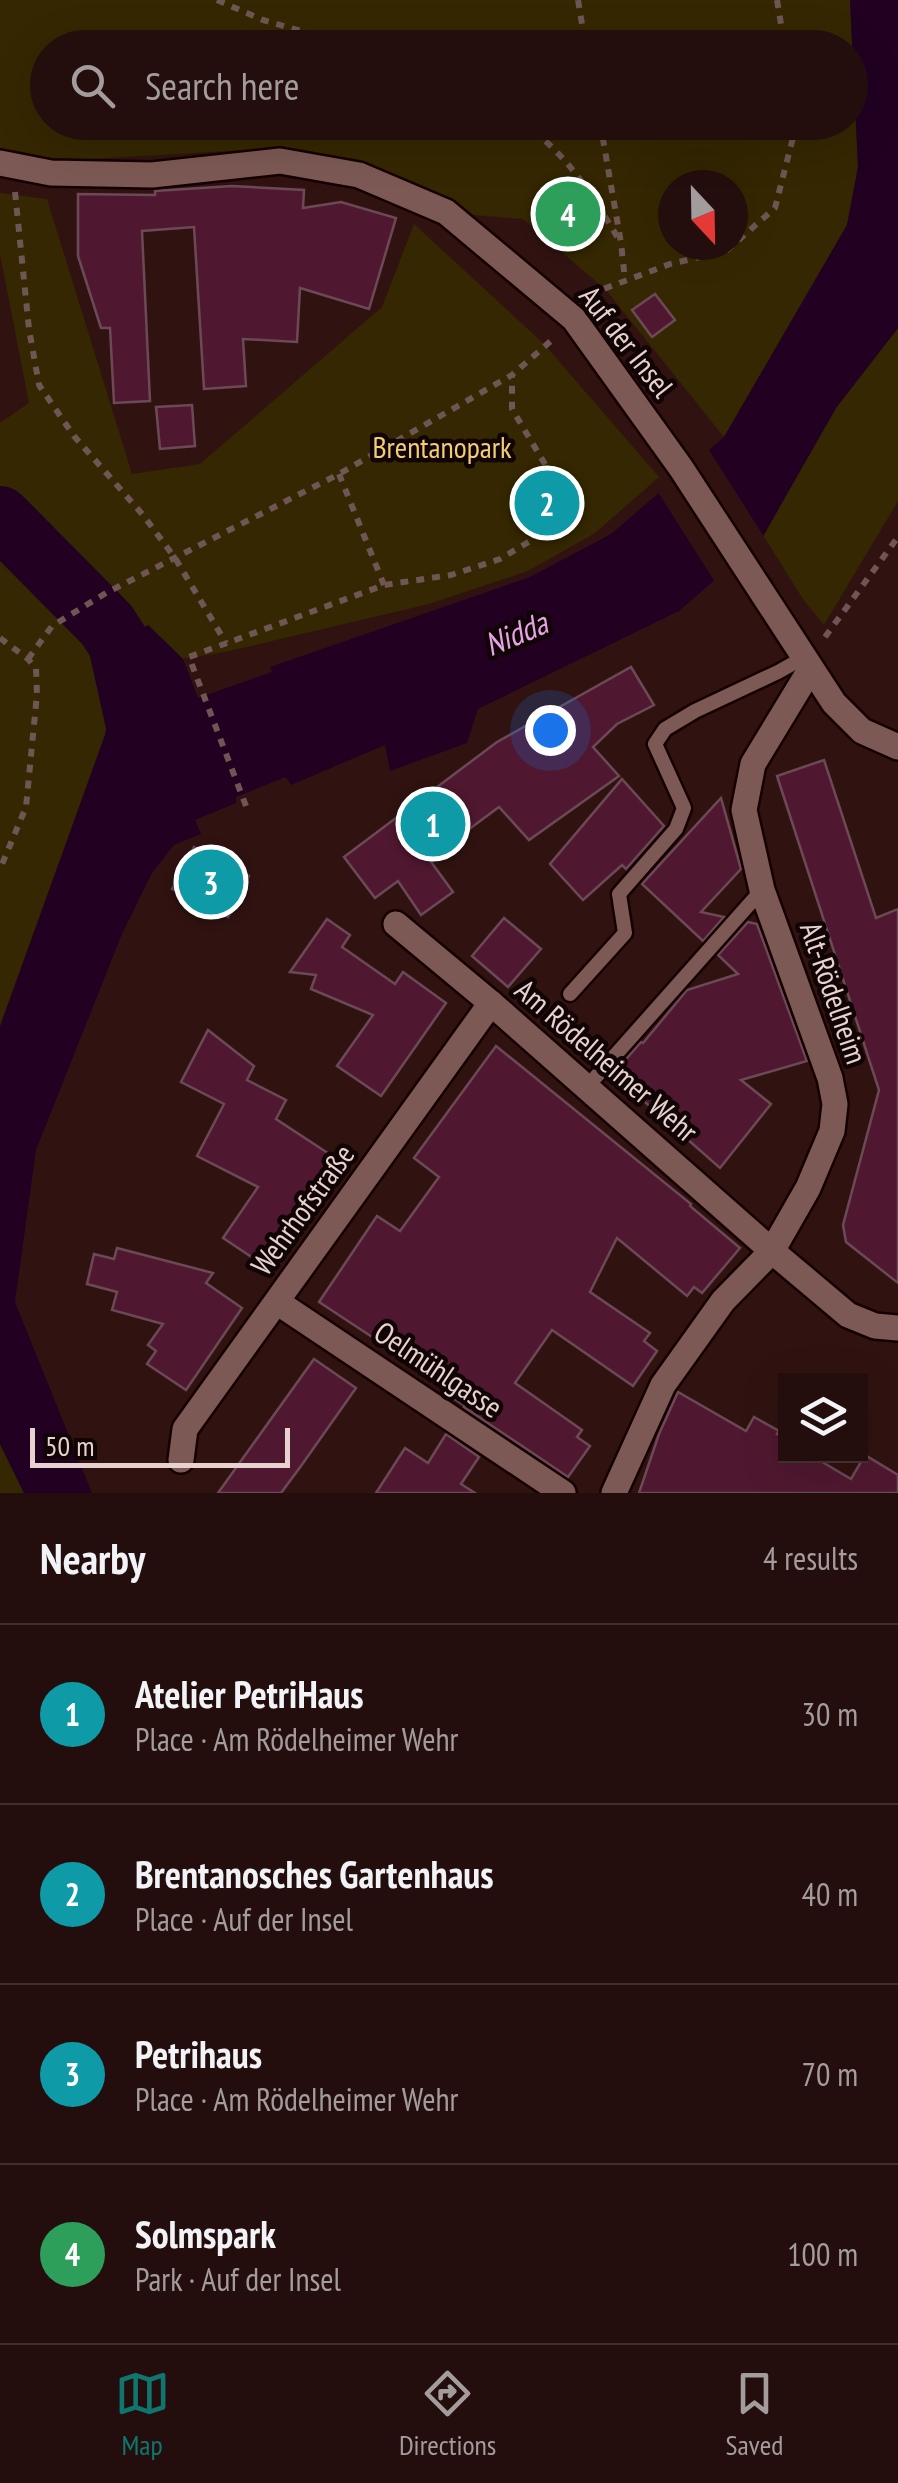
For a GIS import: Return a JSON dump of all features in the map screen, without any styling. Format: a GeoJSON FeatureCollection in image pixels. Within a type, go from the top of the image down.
{"type":"FeatureCollection","features":[{"type":"Feature","properties":{"kind":"street","name":"Auf der Insel"},"geometry":{"type":"LineString","coordinates":[[0,163],[51,173],[152,175],[280,162],[358,175],[446,212],[574,319],[681,468],[834,702],[862,731],[898,747]]}},
{"type":"Feature","properties":{"kind":"street","name":"Alt-Rödelheim"},"geometry":{"type":"LineString","coordinates":[[614,1493],[663,1385],[723,1300],[772,1251],[808,1188],[832,1131],[835,1104],[830,1078],[762,890],[744,810],[753,764],[806,664]]}},
{"type":"Feature","properties":{"kind":"street","name":"Am Rödelheimer Wehr"},"geometry":{"type":"LineString","coordinates":[[396,924],[772,1251]]}},
{"type":"Feature","properties":{"kind":"street","name":"Wehrhofstraße"},"geometry":{"type":"LineString","coordinates":[[181,1460],[185,1429],[490,1003]]}},
{"type":"Feature","properties":{"kind":"street"},"geometry":{"type":"LineString","coordinates":[[772,1251],[848,1315],[876,1326],[898,1328]]}},
{"type":"Feature","properties":{"kind":"street","name":"Oelmühlgasse"},"geometry":{"type":"LineString","coordinates":[[278,1302],[563,1493]]}},
{"type":"Feature","properties":{"kind":"lane"},"geometry":{"type":"LineString","coordinates":[[570,994],[625,933],[619,894],[676,829],[684,808],[655,744],[665,729],[778,672],[806,664]]}},
{"type":"Feature","properties":{"kind":"lane"},"geometry":{"type":"LineString","coordinates":[[586,1088],[762,890]]}},
{"type":"Feature","properties":{"kind":"path"},"geometry":{"type":"LineString","coordinates":[[217,0],[297,30]]}},
{"type":"Feature","properties":{"kind":"path"},"geometry":{"type":"LineString","coordinates":[[578,0],[583,30]]}},
{"type":"Feature","properties":{"kind":"path"},"geometry":{"type":"LineString","coordinates":[[777,0],[782,30]]}},
{"type":"Feature","properties":{"kind":"path"},"geometry":{"type":"LineString","coordinates":[[546,140],[584,182],[621,243]]}},
{"type":"Feature","properties":{"kind":"path"},"geometry":{"type":"LineString","coordinates":[[603,140],[625,280]]}},
{"type":"Feature","properties":{"kind":"path"},"geometry":{"type":"LineString","coordinates":[[28,658],[52,626],[106,593],[339,474],[512,375],[574,319],[598,291],[670,264],[726,251],[776,208],[793,140]]}},
{"type":"Feature","properties":{"kind":"path"},"geometry":{"type":"LineString","coordinates":[[14,188],[39,385],[74,436],[175,558],[226,643]]}},
{"type":"Feature","properties":{"kind":"path"},"geometry":{"type":"LineString","coordinates":[[246,806],[190,657],[384,585],[451,575],[500,559],[552,528],[570,506],[512,409],[512,375]]}},
{"type":"Feature","properties":{"kind":"path"},"geometry":{"type":"LineString","coordinates":[[339,474],[384,585]]}},
{"type":"Feature","properties":{"kind":"path"},"geometry":{"type":"LineString","coordinates":[[806,664],[898,537]]}},
{"type":"Feature","properties":{"kind":"path"},"geometry":{"type":"LineString","coordinates":[[0,638],[36,668],[37,694],[26,807],[0,869]]}},
{"type":"Feature","properties":{"kind":"green space"},"geometry":{"type":"Polygon","coordinates":[[[0,0],[850,0],[851,30],[30,30],[30,140],[857,140],[858,167],[847,225],[724,437],[606,290],[523,219],[402,209],[284,148],[53,161],[0,152],[0,0]]]}},
{"type":"Feature","properties":{"kind":"green space","name":"Brentanopark"},"geometry":{"type":"Polygon","coordinates":[[[0,193],[47,199],[132,474],[200,464],[382,307],[414,224],[544,344],[659,477],[595,533],[528,571],[429,604],[183,659],[148,625],[104,660],[113,695],[105,735],[0,1025],[0,423],[29,403],[0,254],[0,193]]]}},
{"type":"Feature","properties":{"kind":"green space"},"geometry":{"type":"Polygon","coordinates":[[[898,328],[898,501],[824,625],[763,535],[836,408],[898,328]]]}},
{"type":"Feature","properties":{"kind":"green space"},"geometry":{"type":"Polygon","coordinates":[[[0,1444],[24,1493],[0,1493],[0,1444]]]}},
{"type":"Feature","properties":{"kind":"water","name":"Nidda"},"geometry":{"type":"Polygon","coordinates":[[[850,0],[898,0],[898,328],[836,408],[761,540],[679,611],[478,709],[467,743],[390,771],[385,745],[291,785],[286,777],[236,797],[236,803],[195,820],[201,834],[174,845],[152,873],[122,934],[36,1150],[15,1302],[92,1493],[24,1493],[0,1444],[0,1027],[105,735],[113,695],[104,660],[119,644],[148,625],[183,659],[198,698],[272,672],[270,667],[530,577],[611,534],[724,437],[847,225],[858,167],[857,140],[868,140],[868,30],[851,30],[850,0]]]}},
{"type":"Feature","properties":{"kind":"pier"},"geometry":{"type":"Polygon","coordinates":[[[707,447],[766,540],[717,585],[656,489],[707,447]]]}},
{"type":"Feature","properties":{"kind":"building"},"geometry":{"type":"Polygon","coordinates":[[[232,186],[304,190],[303,208],[341,202],[396,218],[369,309],[300,288],[297,342],[243,339],[246,386],[204,389],[194,227],[142,231],[150,401],[114,403],[110,328],[101,328],[78,256],[78,194],[155,195],[155,191],[232,186]]]}},
{"type":"Feature","properties":{"kind":"building"},"geometry":{"type":"Polygon","coordinates":[[[655,294],[675,320],[652,337],[632,310],[655,294]]]}},
{"type":"Feature","properties":{"kind":"building"},"geometry":{"type":"Polygon","coordinates":[[[192,405],[195,446],[160,449],[156,407],[192,405]]]}},
{"type":"Feature","properties":{"kind":"building"},"geometry":{"type":"Polygon","coordinates":[[[631,667],[654,705],[617,724],[593,747],[619,776],[529,840],[499,807],[429,859],[453,892],[421,915],[398,881],[375,898],[344,857],[497,742],[631,667]]]}},
{"type":"Feature","properties":{"kind":"building"},"geometry":{"type":"Polygon","coordinates":[[[824,760],[876,918],[898,909],[898,1283],[846,1242],[843,1225],[879,1090],[777,776],[824,760]]]}},
{"type":"Feature","properties":{"kind":"building"},"geometry":{"type":"Polygon","coordinates":[[[622,779],[664,826],[626,869],[622,865],[583,900],[550,864],[622,779]]]}},
{"type":"Feature","properties":{"kind":"building"},"geometry":{"type":"Polygon","coordinates":[[[721,798],[741,869],[701,912],[724,917],[703,941],[642,884],[721,798]]]}},
{"type":"Feature","properties":{"kind":"building"},"geometry":{"type":"Polygon","coordinates":[[[194,847],[249,876],[228,917],[172,889],[194,847]]]}},
{"type":"Feature","properties":{"kind":"building"},"geometry":{"type":"Polygon","coordinates":[[[504,918],[541,949],[508,987],[472,956],[504,918]]]}},
{"type":"Feature","properties":{"kind":"building"},"geometry":{"type":"Polygon","coordinates":[[[327,919],[350,935],[342,947],[395,984],[403,972],[446,1003],[381,1096],[337,1066],[373,1015],[311,989],[316,975],[290,972],[327,919]]]}},
{"type":"Feature","properties":{"kind":"building"},"geometry":{"type":"Polygon","coordinates":[[[748,922],[757,924],[807,1061],[741,1080],[771,1104],[720,1168],[613,1074],[687,990],[738,974],[718,955],[748,922]]]}},
{"type":"Feature","properties":{"kind":"building"},"geometry":{"type":"Polygon","coordinates":[[[208,1030],[254,1066],[247,1080],[286,1100],[276,1119],[340,1161],[268,1268],[223,1238],[258,1187],[197,1156],[224,1104],[181,1082],[208,1030]]]}},
{"type":"Feature","properties":{"kind":"building"},"geometry":{"type":"Polygon","coordinates":[[[496,1046],[740,1248],[702,1293],[694,1287],[687,1296],[617,1238],[590,1292],[650,1333],[644,1341],[657,1351],[633,1386],[552,1330],[515,1383],[582,1430],[577,1437],[590,1446],[568,1477],[464,1407],[453,1398],[457,1393],[319,1302],[377,1216],[400,1231],[439,1177],[414,1158],[496,1046]]]}},
{"type":"Feature","properties":{"kind":"building"},"geometry":{"type":"Polygon","coordinates":[[[117,1248],[213,1273],[206,1283],[242,1308],[186,1390],[147,1364],[156,1351],[148,1345],[163,1324],[112,1310],[117,1292],[87,1284],[94,1254],[114,1259],[117,1248]]]}},
{"type":"Feature","properties":{"kind":"building"},"geometry":{"type":"Polygon","coordinates":[[[314,1359],[356,1388],[301,1466],[281,1493],[218,1493],[314,1359]]]}},
{"type":"Feature","properties":{"kind":"building"},"geometry":{"type":"Polygon","coordinates":[[[678,1392],[746,1431],[754,1417],[778,1430],[778,1463],[824,1463],[851,1479],[860,1463],[868,1463],[868,1457],[898,1475],[898,1493],[639,1493],[678,1392]]]}},
{"type":"Feature","properties":{"kind":"building"},"geometry":{"type":"Polygon","coordinates":[[[446,1434],[479,1457],[461,1484],[475,1493],[376,1493],[405,1448],[428,1463],[446,1434]]]}},
{"type":"Feature","properties":{"kind":"waterway"},"geometry":{"type":"LineString","coordinates":[[0,517],[107,625],[119,644],[137,725]]}},
{"type":"Feature","properties":{"kind":"place","name":"Solmspark"},"geometry":{"type":"Point","coordinates":[568,214]}},
{"type":"Feature","properties":{"kind":"place","name":"Brentanosches Gartenhaus"},"geometry":{"type":"Point","coordinates":[547,503]}},
{"type":"Feature","properties":{"kind":"place","name":"Atelier PetriHaus"},"geometry":{"type":"Point","coordinates":[433,824]}},
{"type":"Feature","properties":{"kind":"place","name":"Petrihaus"},"geometry":{"type":"Point","coordinates":[211,882]}}]}
